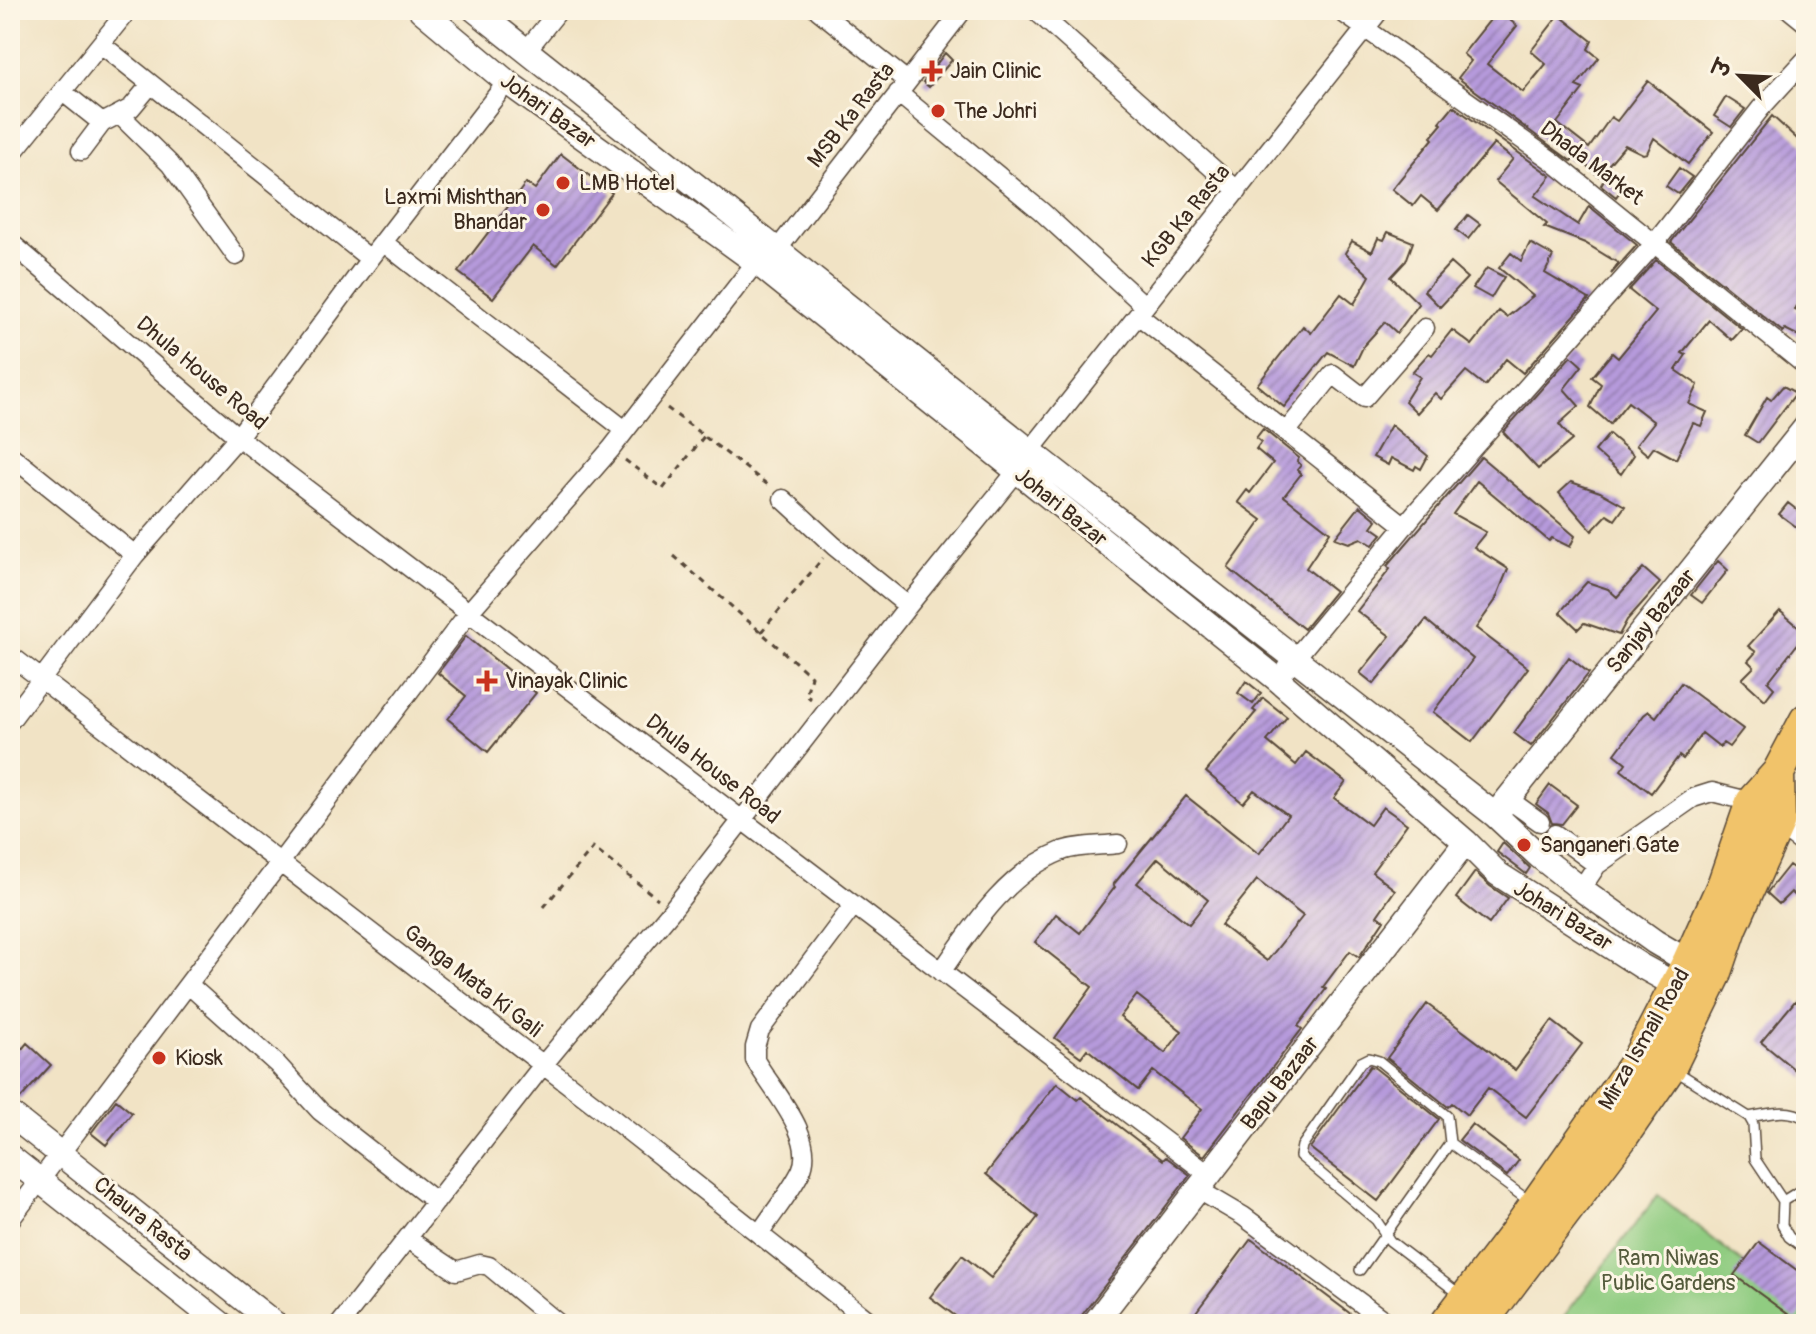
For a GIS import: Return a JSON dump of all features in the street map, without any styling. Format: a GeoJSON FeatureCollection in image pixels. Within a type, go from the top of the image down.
{"type":"FeatureCollection","features":[{"type":"Feature","properties":{"kind":"highway","name":"Mirza Ismail Road"},"geometry":{"type":"LineString","coordinates":[[1446,1324],[1473,1311],[1621,1138],[1670,1067],[1724,883],[1752,802],[1778,773],[1801,736]]}},
{"type":"Feature","properties":{"kind":"highway","name":"Mirza Ismail Road"},"geometry":{"type":"LineString","coordinates":[[1473,1311],[1535,1205],[1731,928],[1779,821],[1778,773]]}},
{"type":"Feature","properties":{"kind":"street","name":"Johari Bazar"},"geometry":{"type":"LineString","coordinates":[[421,10],[507,82],[766,256]]}},
{"type":"Feature","properties":{"kind":"street","name":"Johari Bazar"},"geometry":{"type":"LineString","coordinates":[[475,10],[766,256],[1023,461],[1175,597],[1277,679],[1466,842],[1498,874],[1516,888],[1695,981]]}},
{"type":"Feature","properties":{"kind":"street"},"geometry":{"type":"LineString","coordinates":[[526,51],[559,10]]}},
{"type":"Feature","properties":{"kind":"street"},"geometry":{"type":"LineString","coordinates":[[818,10],[1041,211],[1141,310],[1286,432],[1405,526]]}},
{"type":"Feature","properties":{"kind":"street","name":"MSB Ka Rasta"},"geometry":{"type":"LineString","coordinates":[[10,1220],[470,611],[611,449],[963,10]]}},
{"type":"Feature","properties":{"kind":"street"},"geometry":{"type":"LineString","coordinates":[[1035,10],[1238,191]]}},
{"type":"Feature","properties":{"kind":"street","name":"Dhada Market"},"geometry":{"type":"LineString","coordinates":[[1339,10],[1551,160],[1806,366]]}},
{"type":"Feature","properties":{"kind":"street","name":"KGB Ka Rasta"},"geometry":{"type":"LineString","coordinates":[[340,1324],[543,1065],[672,910],[908,606],[1380,10]]}},
{"type":"Feature","properties":{"kind":"street"},"geometry":{"type":"LineString","coordinates":[[1790,10],[1806,23]]}},
{"type":"Feature","properties":{"kind":"street"},"geometry":{"type":"LineString","coordinates":[[10,156],[101,44],[122,12]]}},
{"type":"Feature","properties":{"kind":"street"},"geometry":{"type":"LineString","coordinates":[[101,44],[370,259]]}},
{"type":"Feature","properties":{"kind":"street"},"geometry":{"type":"LineString","coordinates":[[1277,679],[1405,526],[1655,243],[1761,108],[1806,59]]}},
{"type":"Feature","properties":{"kind":"street"},"geometry":{"type":"LineString","coordinates":[[10,721],[135,555],[238,437],[507,82]]}},
{"type":"Feature","properties":{"kind":"street"},"geometry":{"type":"LineString","coordinates":[[81,151],[111,119],[131,108],[151,84]]}},
{"type":"Feature","properties":{"kind":"street"},"geometry":{"type":"LineString","coordinates":[[63,92],[111,119],[170,164],[236,256]]}},
{"type":"Feature","properties":{"kind":"street","name":"Dhula House Road"},"geometry":{"type":"LineString","coordinates":[[10,242],[238,437],[941,972],[1243,1216],[1389,1324]]}},
{"type":"Feature","properties":{"kind":"street"},"geometry":{"type":"LineString","coordinates":[[384,243],[625,430]]}},
{"type":"Feature","properties":{"kind":"street"},"geometry":{"type":"LineString","coordinates":[[1286,432],[1333,374],[1364,398],[1425,328]]}},
{"type":"Feature","properties":{"kind":"street","name":"Sanjay Bazaar"},"geometry":{"type":"LineString","coordinates":[[1502,807],[1806,427]]}},
{"type":"Feature","properties":{"kind":"street"},"geometry":{"type":"LineString","coordinates":[[10,455],[135,555]]}},
{"type":"Feature","properties":{"kind":"street","name":"Johari Bazar"},"geometry":{"type":"LineString","coordinates":[[1023,461],[1190,577],[1294,659],[1502,807],[1539,856],[1695,981]]}},
{"type":"Feature","properties":{"kind":"street"},"geometry":{"type":"LineString","coordinates":[[783,499],[834,546],[908,606]]}},
{"type":"Feature","properties":{"kind":"street"},"geometry":{"type":"LineString","coordinates":[[1175,597],[1190,577]]}},
{"type":"Feature","properties":{"kind":"street","name":"Ganga Mata Ki Gali"},"geometry":{"type":"LineString","coordinates":[[10,655],[760,1233],[873,1324]]}},
{"type":"Feature","properties":{"kind":"street"},"geometry":{"type":"LineString","coordinates":[[1581,889],[1597,865],[1693,798],[1712,792],[1752,802],[1806,842]]}},
{"type":"Feature","properties":{"kind":"street"},"geometry":{"type":"LineString","coordinates":[[1502,807],[1540,822]]}},
{"type":"Feature","properties":{"kind":"street"},"geometry":{"type":"LineString","coordinates":[[1555,834],[1597,865]]}},
{"type":"Feature","properties":{"kind":"street","name":"Bapu Bazaar"},"geometry":{"type":"LineString","coordinates":[[1094,1324],[1466,842]]}},
{"type":"Feature","properties":{"kind":"street"},"geometry":{"type":"LineString","coordinates":[[941,972],[971,930],[1016,878],[1063,850],[1118,844]]}},
{"type":"Feature","properties":{"kind":"street"},"geometry":{"type":"LineString","coordinates":[[760,1233],[802,1169],[805,1150],[800,1132],[755,1060],[757,1038],[853,906]]}},
{"type":"Feature","properties":{"kind":"street"},"geometry":{"type":"LineString","coordinates":[[189,985],[277,1064],[320,1111],[436,1202]]}},
{"type":"Feature","properties":{"kind":"street","name":"Chaura Rasta"},"geometry":{"type":"LineString","coordinates":[[10,1114],[275,1324]]}},
{"type":"Feature","properties":{"kind":"street","name":"Chaura Rasta"},"geometry":{"type":"LineString","coordinates":[[10,1157],[221,1324]]}},
{"type":"Feature","properties":{"kind":"street"},"geometry":{"type":"LineString","coordinates":[[408,1239],[456,1271],[480,1264],[489,1266],[559,1324]]}},
{"type":"Feature","properties":{"kind":"lane"},"geometry":{"type":"LineString","coordinates":[[1360,1270],[1385,1234],[1450,1143],[1447,1116],[1379,1061],[1369,1058],[1361,1062],[1302,1146],[1300,1156],[1376,1220],[1383,1227],[1385,1234],[1390,1241],[1473,1311]]}},
{"type":"Feature","properties":{"kind":"lane"},"geometry":{"type":"LineString","coordinates":[[1670,1067],[1749,1117],[1753,1124],[1755,1159],[1783,1201],[1782,1225],[1789,1237],[1806,1250]]}},
{"type":"Feature","properties":{"kind":"lane"},"geometry":{"type":"LineString","coordinates":[[1749,1117],[1781,1111],[1799,1114],[1806,1119]]}},
{"type":"Feature","properties":{"kind":"lane"},"geometry":{"type":"LineString","coordinates":[[1450,1143],[1535,1205]]}},
{"type":"Feature","properties":{"kind":"lane"},"geometry":{"type":"LineString","coordinates":[[1783,1201],[1806,1187]]}},
{"type":"Feature","properties":{"kind":"path"},"geometry":{"type":"LineString","coordinates":[[651,396],[705,435],[783,499]]}},
{"type":"Feature","properties":{"kind":"path"},"geometry":{"type":"LineString","coordinates":[[611,449],[663,489],[705,435]]}},
{"type":"Feature","properties":{"kind":"path"},"geometry":{"type":"LineString","coordinates":[[761,632],[834,546]]}},
{"type":"Feature","properties":{"kind":"path"},"geometry":{"type":"LineString","coordinates":[[674,556],[811,676],[806,695],[825,713]]}},
{"type":"Feature","properties":{"kind":"path"},"geometry":{"type":"LineString","coordinates":[[544,907],[593,848],[672,910]]}},
{"type":"Feature","properties":{"kind":"green space","name":"Ram Niwas Public Gardens"},"geometry":{"type":"Polygon","coordinates":[[[1658,1195],[1806,1313],[1806,1324],[1558,1324],[1658,1195]]]}},
{"type":"Feature","properties":{"kind":"building"},"geometry":{"type":"Polygon","coordinates":[[[1498,10],[1517,26],[1487,64],[1523,92],[1546,64],[1531,51],[1559,15],[1592,41],[1588,49],[1599,58],[1576,86],[1583,89],[1557,123],[1589,148],[1611,117],[1617,121],[1648,81],[1713,132],[1688,164],[1654,138],[1647,153],[1643,154],[1625,145],[1599,176],[1575,156],[1571,161],[1458,78],[1471,61],[1463,54],[1498,10]]]}},
{"type":"Feature","properties":{"kind":"building"},"geometry":{"type":"Polygon","coordinates":[[[945,53],[952,60],[929,87],[923,82],[945,53]]]}},
{"type":"Feature","properties":{"kind":"building"},"geometry":{"type":"Polygon","coordinates":[[[1726,97],[1745,109],[1731,127],[1714,116],[1726,97]]]}},
{"type":"Feature","properties":{"kind":"building"},"geometry":{"type":"Polygon","coordinates":[[[1453,106],[1551,176],[1535,196],[1578,225],[1589,206],[1637,245],[1611,274],[1618,263],[1585,243],[1544,227],[1547,224],[1495,181],[1513,159],[1494,144],[1438,210],[1421,196],[1413,206],[1392,189],[1433,139],[1431,137],[1442,124],[1440,122],[1453,106]]]}},
{"type":"Feature","properties":{"kind":"building"},"geometry":{"type":"Polygon","coordinates":[[[1772,116],[1806,147],[1806,286],[1795,310],[1806,315],[1801,337],[1785,329],[1783,332],[1671,242],[1772,116]]]}},
{"type":"Feature","properties":{"kind":"building"},"geometry":{"type":"Polygon","coordinates":[[[561,154],[612,193],[557,265],[533,246],[493,298],[458,272],[526,183],[535,189],[561,154]]]}},
{"type":"Feature","properties":{"kind":"building"},"geometry":{"type":"Polygon","coordinates":[[[1679,168],[1692,177],[1678,194],[1666,186],[1679,168]]]}},
{"type":"Feature","properties":{"kind":"building"},"geometry":{"type":"Polygon","coordinates":[[[1606,176],[1623,187],[1616,197],[1601,185],[1606,176]]]}},
{"type":"Feature","properties":{"kind":"building"},"geometry":{"type":"Polygon","coordinates":[[[1468,215],[1480,224],[1468,239],[1456,230],[1468,215]]]}},
{"type":"Feature","properties":{"kind":"building"},"geometry":{"type":"Polygon","coordinates":[[[1388,232],[1413,242],[1406,261],[1391,277],[1419,304],[1397,333],[1385,322],[1364,345],[1354,366],[1328,352],[1284,407],[1257,385],[1303,326],[1311,333],[1341,294],[1354,304],[1370,276],[1345,253],[1352,241],[1372,252],[1378,238],[1384,240],[1388,232]]]}},
{"type":"Feature","properties":{"kind":"building"},"geometry":{"type":"Polygon","coordinates":[[[1530,243],[1553,256],[1545,273],[1589,299],[1523,373],[1506,359],[1485,386],[1466,371],[1441,399],[1435,393],[1417,413],[1405,401],[1420,377],[1412,372],[1429,353],[1432,355],[1452,330],[1472,345],[1499,311],[1507,317],[1533,296],[1499,268],[1511,253],[1521,261],[1530,243]]]}},
{"type":"Feature","properties":{"kind":"building"},"geometry":{"type":"Polygon","coordinates":[[[1656,260],[1742,329],[1732,340],[1709,320],[1682,353],[1686,355],[1676,370],[1698,385],[1689,404],[1707,412],[1701,426],[1693,423],[1676,459],[1654,447],[1648,455],[1636,445],[1654,422],[1628,402],[1610,424],[1590,407],[1601,384],[1592,377],[1612,353],[1618,358],[1656,312],[1629,290],[1656,260]]]}},
{"type":"Feature","properties":{"kind":"building"},"geometry":{"type":"Polygon","coordinates":[[[1450,263],[1467,278],[1440,307],[1424,291],[1450,263]]]}},
{"type":"Feature","properties":{"kind":"building"},"geometry":{"type":"Polygon","coordinates":[[[1487,268],[1504,277],[1491,298],[1473,288],[1487,268]]]}},
{"type":"Feature","properties":{"kind":"building"},"geometry":{"type":"Polygon","coordinates":[[[1571,356],[1582,366],[1564,389],[1579,406],[1559,424],[1572,440],[1538,469],[1503,432],[1571,356]]]}},
{"type":"Feature","properties":{"kind":"building"},"geometry":{"type":"Polygon","coordinates":[[[1783,386],[1796,393],[1758,443],[1745,435],[1767,397],[1771,400],[1783,386]]]}},
{"type":"Feature","properties":{"kind":"building"},"geometry":{"type":"Polygon","coordinates":[[[1391,425],[1428,456],[1421,469],[1416,466],[1414,470],[1391,458],[1388,465],[1373,457],[1391,425]]]}},
{"type":"Feature","properties":{"kind":"building"},"geometry":{"type":"Polygon","coordinates":[[[1263,429],[1299,458],[1297,461],[1301,465],[1297,470],[1301,474],[1284,496],[1330,532],[1306,568],[1335,591],[1304,629],[1228,568],[1262,520],[1238,502],[1247,490],[1250,493],[1273,463],[1256,449],[1261,442],[1256,438],[1263,429]]]}},
{"type":"Feature","properties":{"kind":"building"},"geometry":{"type":"Polygon","coordinates":[[[1609,434],[1634,455],[1621,474],[1595,451],[1609,434]]]}},
{"type":"Feature","properties":{"kind":"building"},"geometry":{"type":"Polygon","coordinates":[[[1481,457],[1575,536],[1570,547],[1552,538],[1549,541],[1477,481],[1453,514],[1486,532],[1474,547],[1508,569],[1495,601],[1476,628],[1528,668],[1472,742],[1433,712],[1473,659],[1426,620],[1374,684],[1360,673],[1390,636],[1357,611],[1390,569],[1387,566],[1481,457]]]}},
{"type":"Feature","properties":{"kind":"building"},"geometry":{"type":"Polygon","coordinates":[[[1571,482],[1600,492],[1625,506],[1615,520],[1607,515],[1592,531],[1559,493],[1571,482]]]}},
{"type":"Feature","properties":{"kind":"building"},"geometry":{"type":"Polygon","coordinates":[[[1788,503],[1806,517],[1806,534],[1779,514],[1788,503]]]}},
{"type":"Feature","properties":{"kind":"building"},"geometry":{"type":"Polygon","coordinates":[[[1360,506],[1377,520],[1372,527],[1382,534],[1373,545],[1361,538],[1349,543],[1335,538],[1360,506]]]}},
{"type":"Feature","properties":{"kind":"building"},"geometry":{"type":"Polygon","coordinates":[[[1718,561],[1728,570],[1702,603],[1691,595],[1718,561]]]}},
{"type":"Feature","properties":{"kind":"building"},"geometry":{"type":"Polygon","coordinates":[[[1643,568],[1660,583],[1627,620],[1619,635],[1584,623],[1578,629],[1560,612],[1587,582],[1608,589],[1617,597],[1643,568]]]}},
{"type":"Feature","properties":{"kind":"building"},"geometry":{"type":"Polygon","coordinates":[[[1780,611],[1806,633],[1768,682],[1774,688],[1765,700],[1742,679],[1754,667],[1748,661],[1756,652],[1748,646],[1780,611]]]}},
{"type":"Feature","properties":{"kind":"building"},"geometry":{"type":"Polygon","coordinates":[[[466,636],[536,693],[488,752],[448,719],[466,696],[438,673],[466,636]]]}},
{"type":"Feature","properties":{"kind":"building"},"geometry":{"type":"Polygon","coordinates":[[[1569,657],[1589,673],[1531,746],[1514,733],[1569,657]]]}},
{"type":"Feature","properties":{"kind":"building"},"geometry":{"type":"Polygon","coordinates":[[[1246,681],[1261,693],[1253,704],[1238,693],[1246,681]]]}},
{"type":"Feature","properties":{"kind":"building"},"geometry":{"type":"Polygon","coordinates":[[[1681,683],[1743,729],[1729,747],[1723,743],[1720,747],[1702,733],[1683,759],[1679,756],[1651,793],[1621,770],[1626,763],[1615,754],[1644,715],[1649,711],[1656,717],[1681,683]]]}},
{"type":"Feature","properties":{"kind":"building"},"geometry":{"type":"Polygon","coordinates":[[[1263,698],[1287,717],[1267,741],[1296,765],[1306,752],[1346,782],[1334,798],[1370,825],[1383,807],[1407,824],[1372,872],[1395,890],[1377,916],[1384,920],[1359,957],[1350,951],[1298,1026],[1302,1029],[1204,1156],[1180,1138],[1202,1109],[1153,1071],[1138,1090],[1087,1049],[1081,1057],[1055,1038],[1092,987],[1035,942],[1056,914],[1080,933],[1115,887],[1113,885],[1186,796],[1259,854],[1288,815],[1254,790],[1243,803],[1206,772],[1256,712],[1253,710],[1263,698]],[[1158,858],[1137,883],[1189,924],[1208,900],[1158,858]],[[1257,880],[1221,925],[1267,961],[1303,916],[1257,880]],[[1137,995],[1120,1017],[1165,1053],[1182,1031],[1137,995]]]}},
{"type":"Feature","properties":{"kind":"building"},"geometry":{"type":"Polygon","coordinates":[[[1550,785],[1577,805],[1562,824],[1552,823],[1548,813],[1536,804],[1550,785]]]}},
{"type":"Feature","properties":{"kind":"building"},"geometry":{"type":"Polygon","coordinates":[[[1503,843],[1530,868],[1526,874],[1497,852],[1503,843]]]}},
{"type":"Feature","properties":{"kind":"building"},"geometry":{"type":"Polygon","coordinates":[[[1806,859],[1806,905],[1791,892],[1779,904],[1767,893],[1789,865],[1796,870],[1806,859]]]}},
{"type":"Feature","properties":{"kind":"building"},"geometry":{"type":"Polygon","coordinates":[[[1475,872],[1508,898],[1489,924],[1456,898],[1475,872]]]}},
{"type":"Feature","properties":{"kind":"building"},"geometry":{"type":"Polygon","coordinates":[[[1795,1001],[1806,1010],[1806,1079],[1761,1042],[1795,1001]]]}},
{"type":"Feature","properties":{"kind":"building"},"geometry":{"type":"Polygon","coordinates":[[[1427,1004],[1515,1070],[1552,1021],[1582,1044],[1526,1117],[1488,1088],[1467,1115],[1452,1103],[1448,1107],[1387,1058],[1427,1004]]]}},
{"type":"Feature","properties":{"kind":"building"},"geometry":{"type":"Polygon","coordinates":[[[10,1038],[22,1049],[27,1043],[51,1065],[20,1099],[10,1089],[10,1038]]]}},
{"type":"Feature","properties":{"kind":"building"},"geometry":{"type":"Polygon","coordinates":[[[1370,1066],[1439,1119],[1378,1201],[1310,1148],[1370,1066]]]}},
{"type":"Feature","properties":{"kind":"building"},"geometry":{"type":"Polygon","coordinates":[[[1057,1083],[1078,1100],[1081,1097],[1163,1160],[1166,1157],[1190,1175],[1078,1324],[966,1324],[930,1297],[962,1255],[991,1278],[1038,1217],[986,1174],[1057,1083]]]}},
{"type":"Feature","properties":{"kind":"building"},"geometry":{"type":"Polygon","coordinates":[[[116,1100],[132,1113],[106,1145],[91,1133],[116,1100]]]}},
{"type":"Feature","properties":{"kind":"building"},"geometry":{"type":"Polygon","coordinates":[[[1472,1124],[1519,1160],[1507,1176],[1459,1140],[1472,1124]]]}},
{"type":"Feature","properties":{"kind":"building"},"geometry":{"type":"Polygon","coordinates":[[[1251,1239],[1364,1324],[1187,1324],[1251,1239]]]}},
{"type":"Feature","properties":{"kind":"building"},"geometry":{"type":"Polygon","coordinates":[[[1759,1242],[1806,1277],[1806,1307],[1796,1320],[1734,1275],[1759,1242]]]}},
{"type":"Feature","properties":{"kind":"place","name":"Jain Clinic"},"geometry":{"type":"Point","coordinates":[932,71]}},
{"type":"Feature","properties":{"kind":"place","name":"The Johri"},"geometry":{"type":"Point","coordinates":[938,111]}},
{"type":"Feature","properties":{"kind":"place","name":"LMB Hotel"},"geometry":{"type":"Point","coordinates":[563,183]}},
{"type":"Feature","properties":{"kind":"place","name":"Laxmi Mishthan Bhandar"},"geometry":{"type":"Point","coordinates":[543,210]}},
{"type":"Feature","properties":{"kind":"place","name":"Vinayak Clinic"},"geometry":{"type":"Point","coordinates":[487,681]}},
{"type":"Feature","properties":{"kind":"place","name":"Sanganeri Gate"},"geometry":{"type":"Point","coordinates":[1524,845]}},
{"type":"Feature","properties":{"kind":"place","name":"Kiosk"},"geometry":{"type":"Point","coordinates":[159,1058]}}]}
